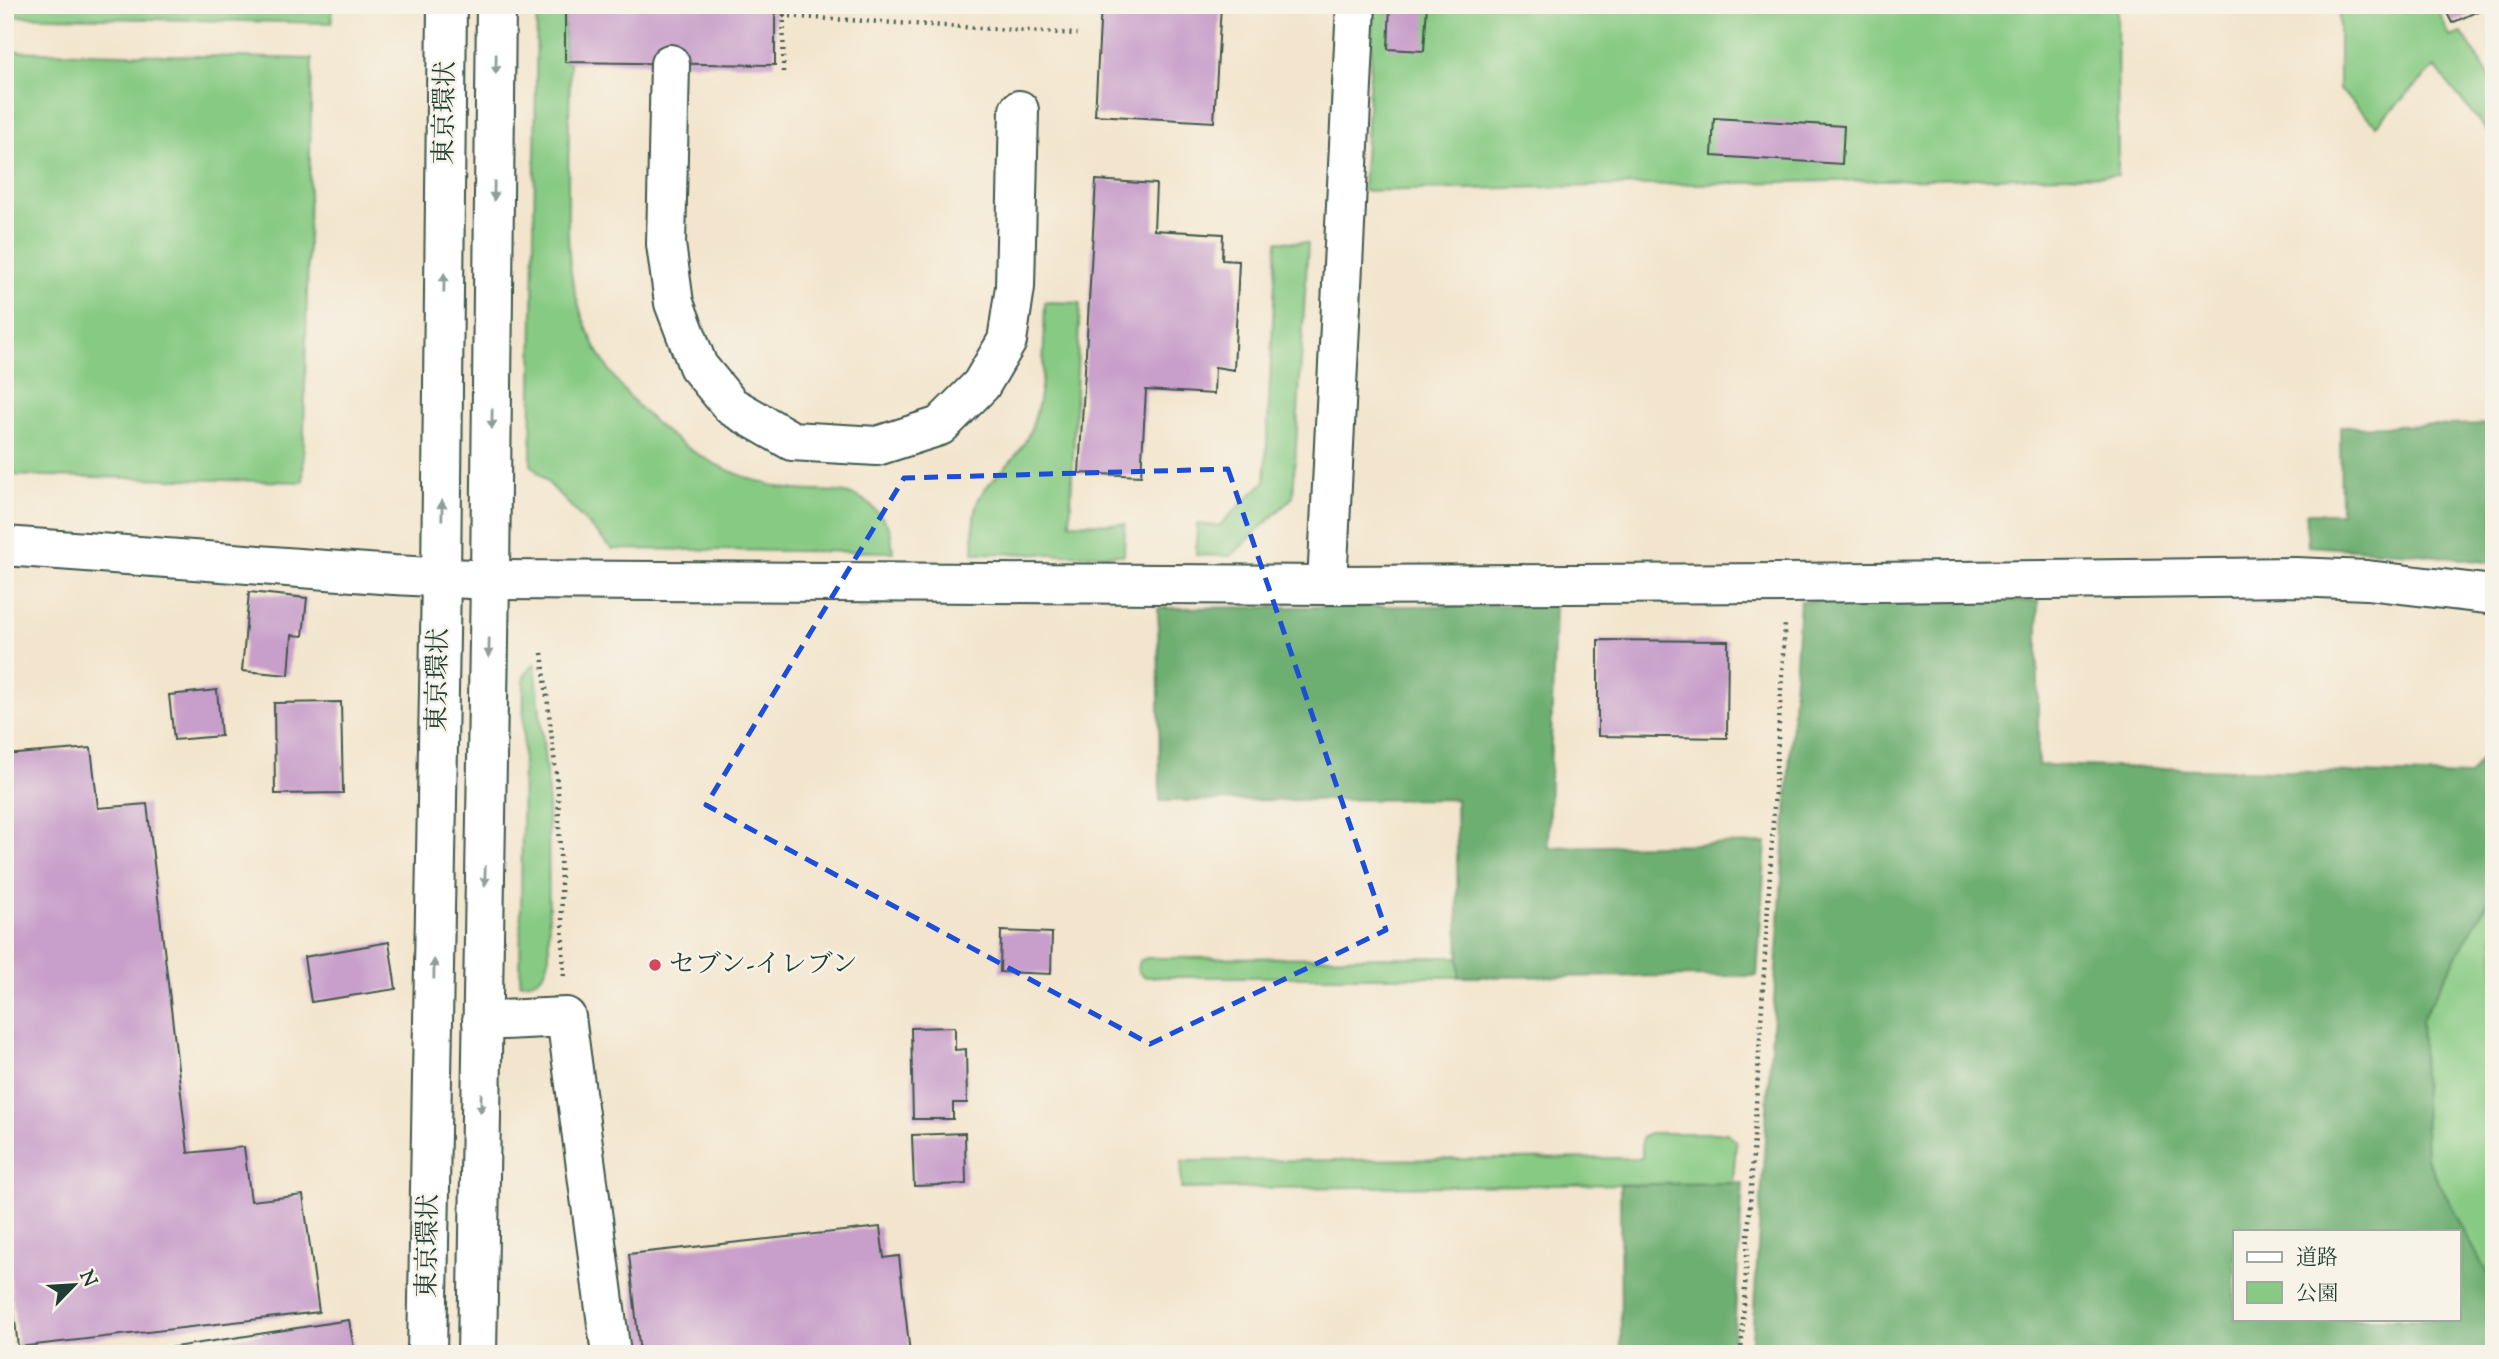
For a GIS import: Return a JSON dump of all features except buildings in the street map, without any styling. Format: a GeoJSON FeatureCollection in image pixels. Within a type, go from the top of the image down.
{"type":"FeatureCollection","features":[{"type":"Feature","properties":{"kind":"main road","name":"東京環状"},"geometry":{"type":"LineString","coordinates":[[426,1354],[441,579],[447,5]]}},
{"type":"Feature","properties":{"kind":"main road","name":"東京環状"},"geometry":{"type":"LineString","coordinates":[[477,1354],[496,5]]}},
{"type":"Feature","properties":{"kind":"main road"},"geometry":{"type":"LineString","coordinates":[[1327,585],[1356,5]]}},
{"type":"Feature","properties":{"kind":"main road"},"geometry":{"type":"LineString","coordinates":[[670,64],[666,244],[674,303],[698,366],[731,406],[793,441],[877,446],[940,426],[981,385],[1007,341],[1015,287],[1019,110]]}},
{"type":"Feature","properties":{"kind":"main road"},"geometry":{"type":"LineString","coordinates":[[5,546],[441,579],[490,580],[1327,585],[2295,577],[2367,580],[2494,595]]}},
{"type":"Feature","properties":{"kind":"main road"},"geometry":{"type":"LineString","coordinates":[[482,1021],[566,1017],[611,1354]]}},
{"type":"Feature","properties":{"kind":"path"},"geometry":{"type":"LineString","coordinates":[[783,72],[784,5]]}},
{"type":"Feature","properties":{"kind":"path"},"geometry":{"type":"LineString","coordinates":[[783,16],[1077,34]]}},
{"type":"Feature","properties":{"kind":"path"},"geometry":{"type":"LineString","coordinates":[[1741,1354],[1787,583]]}},
{"type":"Feature","properties":{"kind":"path"},"geometry":{"type":"LineString","coordinates":[[542,653],[558,791],[566,1017]]}},
{"type":"Feature","properties":{"kind":"highlighted area"},"geometry":{"type":"Polygon","coordinates":[[[1228,469],[1386,930],[1150,1044],[706,805],[904,478],[1228,469]]]}},
{"type":"Feature","properties":{"kind":"green space"},"geometry":{"type":"Polygon","coordinates":[[[5,5],[332,5],[332,23],[5,16],[5,5]]]}},
{"type":"Feature","properties":{"kind":"green space"},"geometry":{"type":"Polygon","coordinates":[[[537,5],[565,5],[565,62],[570,63],[568,241],[571,269],[576,296],[589,332],[606,365],[628,396],[655,422],[685,446],[717,465],[752,479],[789,489],[850,494],[862,499],[877,511],[888,526],[893,552],[612,549],[531,465],[537,5]]]}},
{"type":"Feature","properties":{"kind":"green space"},"geometry":{"type":"Polygon","coordinates":[[[1374,5],[2117,5],[2118,175],[1363,191],[1374,5]]]}},
{"type":"Feature","properties":{"kind":"green space"},"geometry":{"type":"Polygon","coordinates":[[[2339,5],[2436,5],[2450,37],[2462,33],[2494,83],[2494,140],[2435,67],[2376,125],[2339,89],[2339,5]]]}},
{"type":"Feature","properties":{"kind":"green space"},"geometry":{"type":"Polygon","coordinates":[[[5,51],[312,59],[303,482],[5,475],[5,51]]]}},
{"type":"Feature","properties":{"kind":"green space"},"geometry":{"type":"Polygon","coordinates":[[[1277,241],[1308,243],[1293,497],[1231,556],[1196,555],[1197,524],[1219,526],[1265,481],[1277,241]]]}},
{"type":"Feature","properties":{"kind":"green space"},"geometry":{"type":"Polygon","coordinates":[[[1045,302],[1080,303],[1070,523],[1125,524],[1124,555],[973,553],[978,501],[1021,448],[1038,408],[1043,373],[1045,302]]]}},
{"type":"Feature","properties":{"kind":"green space"},"geometry":{"type":"Polygon","coordinates":[[[2494,424],[2494,563],[2411,553],[2308,546],[2306,513],[2341,513],[2340,427],[2494,424]]]}},
{"type":"Feature","properties":{"kind":"green space"},"geometry":{"type":"Polygon","coordinates":[[[1800,601],[2038,601],[2038,765],[2469,776],[2494,740],[2494,890],[2421,1020],[2426,1158],[2494,1287],[2494,1354],[1751,1354],[1800,601]]]}},
{"type":"Feature","properties":{"kind":"green space"},"geometry":{"type":"Polygon","coordinates":[[[1555,605],[1548,847],[1766,843],[1757,976],[1459,977],[1456,799],[1160,801],[1158,608],[1555,605]]]}},
{"type":"Feature","properties":{"kind":"green space"},"geometry":{"type":"Polygon","coordinates":[[[535,663],[548,792],[549,958],[540,977],[531,982],[520,983],[524,676],[535,663]]]}},
{"type":"Feature","properties":{"kind":"green space"},"geometry":{"type":"Polygon","coordinates":[[[2494,890],[2494,1287],[2426,1158],[2421,1019],[2494,890]]]}},
{"type":"Feature","properties":{"kind":"green space"},"geometry":{"type":"Polygon","coordinates":[[[1459,957],[1459,977],[1144,977],[1137,968],[1139,961],[1147,958],[1459,957]]]}},
{"type":"Feature","properties":{"kind":"green space"},"geometry":{"type":"Polygon","coordinates":[[[1649,1133],[1727,1133],[1736,1141],[1733,1183],[1181,1189],[1182,1161],[1642,1158],[1642,1138],[1649,1133]]]}},
{"type":"Feature","properties":{"kind":"green space"},"geometry":{"type":"Polygon","coordinates":[[[1743,1183],[1733,1349],[1728,1354],[1621,1354],[1620,1185],[1743,1183]]]}},
{"type":"Feature","properties":{"kind":"place","name":"セブン-イレブン"},"geometry":{"type":"Point","coordinates":[655,965]}}]}
